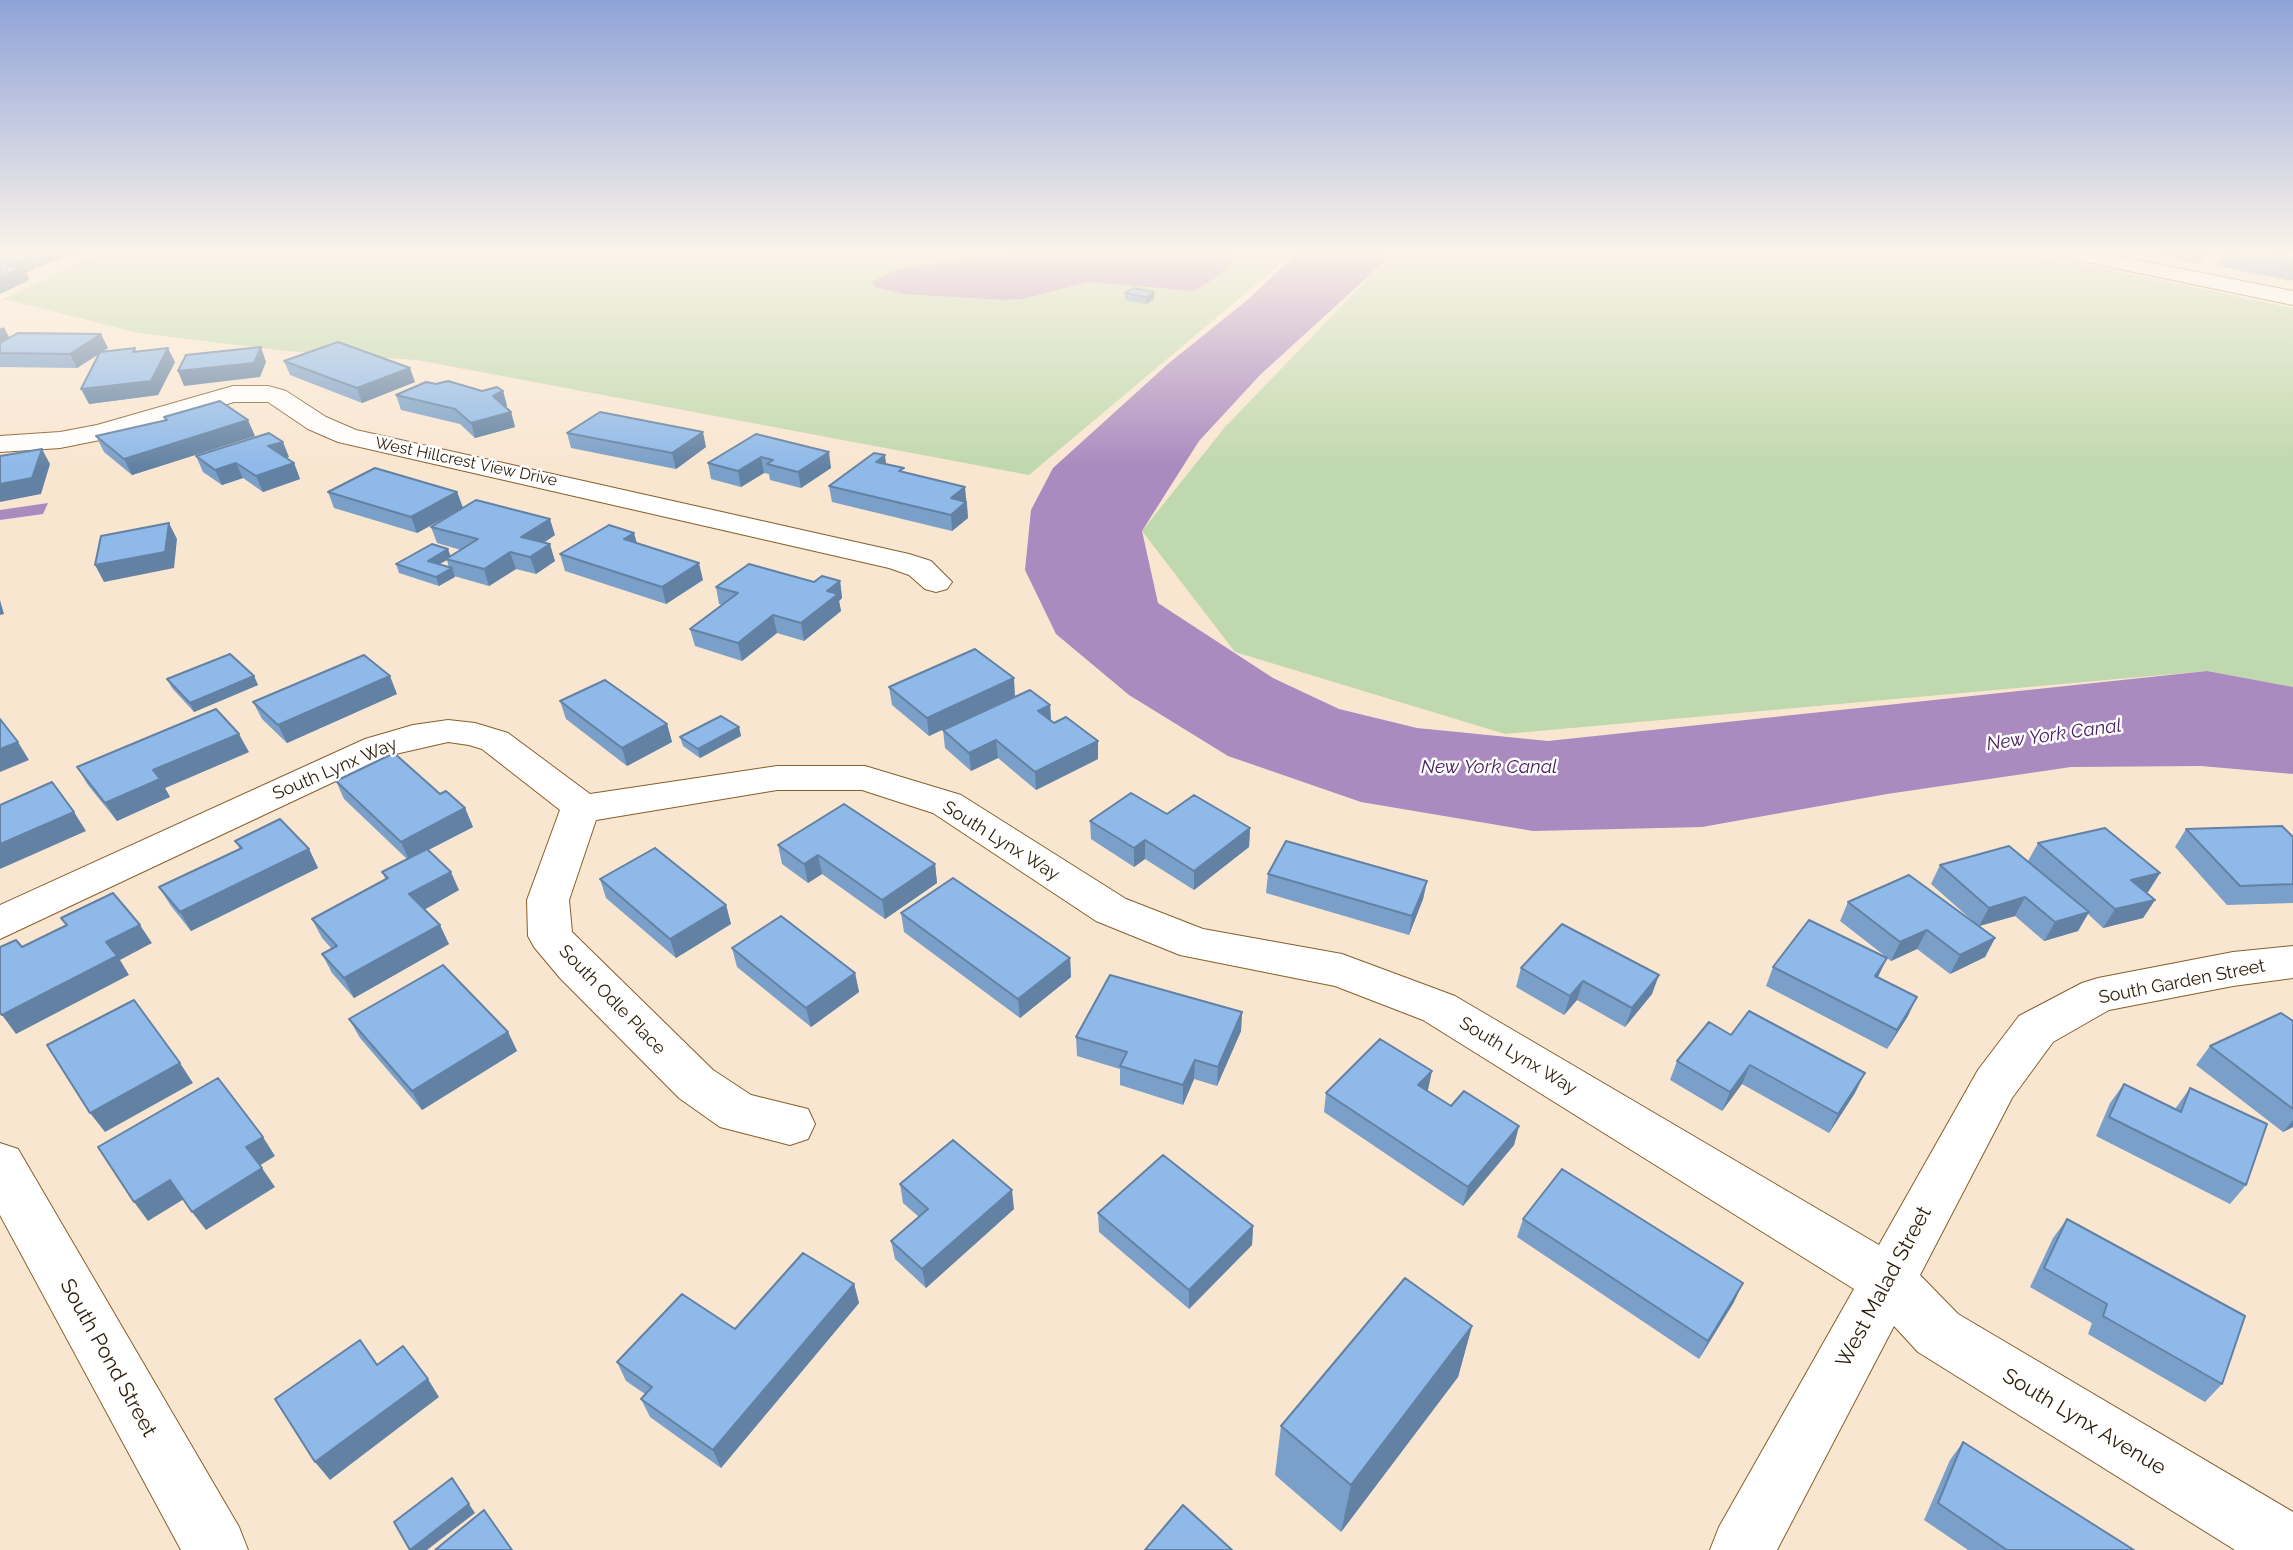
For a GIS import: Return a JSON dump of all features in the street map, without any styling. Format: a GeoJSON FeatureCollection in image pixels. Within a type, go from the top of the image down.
{"type":"FeatureCollection","features":[{"type":"Feature","properties":{"kind":"street","name":"West Hillcrest View Drive"},"geometry":{"type":"LineString","coordinates":[[0,444],[60,440],[101,432],[223,397],[249,392],[268,394],[277,396],[317,423],[348,436],[898,561],[920,568],[936,582]]}},
{"type":"Feature","properties":{"kind":"street","name":"South Lynx Way"},"geometry":{"type":"LineString","coordinates":[[0,923],[378,747],[413,736],[448,731],[475,734],[495,741],[560,794],[581,807],[602,807],[778,778],[865,778],[947,804],[1111,911],[1196,944],[1342,971],[1439,1008],[1888,1280]]}},
{"type":"Feature","properties":{"kind":"street","name":"South Odle Place"},"geometry":{"type":"LineString","coordinates":[[581,807],[548,901],[550,936],[576,966],[696,1084],[738,1113],[790,1124]]}},
{"type":"Feature","properties":{"kind":"street","name":"South Garden Street"},"geometry":{"type":"LineString","coordinates":[[2036,1029],[2098,995],[2233,969],[2293,962]]}},
{"type":"Feature","properties":{"kind":"street","name":"West Malad Street"},"geometry":{"type":"LineString","coordinates":[[1742,1550],[1995,1084],[2036,1029]]}},
{"type":"Feature","properties":{"kind":"street","name":"South Pond Street"},"geometry":{"type":"LineString","coordinates":[[0,1165],[216,1550]]}},
{"type":"Feature","properties":{"kind":"street","name":"South Lynx Avenue"},"geometry":{"type":"LineString","coordinates":[[1888,1280],[1938,1333],[2293,1549]]}},
{"type":"Feature","properties":{"kind":"green space"},"geometry":{"type":"Polygon","coordinates":[[[96,322],[1211,322],[1029,475],[417,360],[285,351],[139,333],[96,322]]]}},
{"type":"Feature","properties":{"kind":"green space"},"geometry":{"type":"Polygon","coordinates":[[[1326,322],[2293,322],[2293,687],[2207,671],[1505,734],[1235,652],[1142,531],[1225,427],[1326,322]]]}},
{"type":"Feature","properties":{"kind":"water","name":"New York Canal"},"geometry":{"type":"Polygon","coordinates":[[[1220,322],[1318,322],[1260,375],[1199,441],[1142,531],[1158,603],[1273,678],[1339,709],[1417,728],[1548,741],[2207,671],[2293,687],[2293,774],[2201,766],[2071,767],[1887,794],[1702,827],[1533,831],[1361,802],[1228,756],[1129,695],[1056,634],[1025,570],[1031,510],[1053,468],[1169,363],[1220,322]]]}},
{"type":"Feature","properties":{"kind":"water"},"geometry":{"type":"Polygon","coordinates":[[[48,503],[43,514],[0,520],[0,510],[48,503]]]}},
{"type":"Feature","properties":{"kind":"building"},"geometry":{"type":"Polygon","coordinates":[[[18,333],[101,334],[70,354],[0,353],[0,343],[18,333]]]}},
{"type":"Feature","properties":{"kind":"building"},"geometry":{"type":"Polygon","coordinates":[[[338,342],[410,368],[357,388],[284,361],[338,342]]]}},
{"type":"Feature","properties":{"kind":"building"},"geometry":{"type":"Polygon","coordinates":[[[261,347],[254,363],[178,371],[186,355],[261,347]]]}},
{"type":"Feature","properties":{"kind":"building"},"geometry":{"type":"Polygon","coordinates":[[[135,348],[133,352],[168,348],[151,381],[81,389],[100,352],[135,348]]]}},
{"type":"Feature","properties":{"kind":"building"},"geometry":{"type":"Polygon","coordinates":[[[448,381],[482,391],[497,387],[503,391],[493,396],[511,412],[471,423],[455,409],[396,395],[426,382],[436,384],[448,381]]]}},
{"type":"Feature","properties":{"kind":"building"},"geometry":{"type":"Polygon","coordinates":[[[220,401],[248,420],[124,459],[96,436],[167,420],[164,417],[220,401]]]}},
{"type":"Feature","properties":{"kind":"building"},"geometry":{"type":"Polygon","coordinates":[[[600,412],[703,432],[672,453],[567,433],[600,412]]]}},
{"type":"Feature","properties":{"kind":"building"},"geometry":{"type":"Polygon","coordinates":[[[269,433],[283,442],[268,446],[294,463],[256,476],[236,463],[215,470],[196,456],[269,433]]]}},
{"type":"Feature","properties":{"kind":"building"},"geometry":{"type":"Polygon","coordinates":[[[756,434],[829,452],[798,472],[767,464],[773,460],[761,457],[738,471],[708,463],[756,434]]]}},
{"type":"Feature","properties":{"kind":"building"},"geometry":{"type":"Polygon","coordinates":[[[42,449],[32,478],[0,484],[0,456],[42,449]]]}},
{"type":"Feature","properties":{"kind":"building"},"geometry":{"type":"Polygon","coordinates":[[[874,453],[885,455],[876,462],[904,468],[899,471],[965,487],[951,498],[966,502],[951,515],[829,486],[874,453]]]}},
{"type":"Feature","properties":{"kind":"building"},"geometry":{"type":"Polygon","coordinates":[[[375,468],[457,492],[411,517],[328,492],[375,468]]]}},
{"type":"Feature","properties":{"kind":"building"},"geometry":{"type":"Polygon","coordinates":[[[476,500],[550,519],[521,537],[550,544],[530,557],[510,552],[484,569],[446,559],[478,539],[431,527],[476,500]]]}},
{"type":"Feature","properties":{"kind":"building"},"geometry":{"type":"Polygon","coordinates":[[[169,523],[165,552],[95,565],[101,536],[169,523]]]}},
{"type":"Feature","properties":{"kind":"building"},"geometry":{"type":"Polygon","coordinates":[[[609,525],[634,533],[624,539],[699,563],[662,587],[560,554],[609,525]]]}},
{"type":"Feature","properties":{"kind":"building"},"geometry":{"type":"Polygon","coordinates":[[[432,544],[448,549],[428,561],[452,568],[436,577],[396,564],[432,544]]]}},
{"type":"Feature","properties":{"kind":"building"},"geometry":{"type":"Polygon","coordinates":[[[749,564],[814,582],[822,576],[840,581],[827,591],[838,594],[801,623],[773,615],[738,643],[690,629],[738,593],[716,587],[749,564]]]}},
{"type":"Feature","properties":{"kind":"building"},"geometry":{"type":"Polygon","coordinates":[[[975,649],[1014,678],[927,718],[889,687],[975,649]]]}},
{"type":"Feature","properties":{"kind":"building"},"geometry":{"type":"Polygon","coordinates":[[[230,654],[254,676],[190,703],[167,679],[230,654]]]}},
{"type":"Feature","properties":{"kind":"building"},"geometry":{"type":"Polygon","coordinates":[[[364,655],[390,676],[278,725],[253,702],[364,655]]]}},
{"type":"Feature","properties":{"kind":"building"},"geometry":{"type":"Polygon","coordinates":[[[605,680],[667,724],[622,748],[560,701],[605,680]]]}},
{"type":"Feature","properties":{"kind":"building"},"geometry":{"type":"Polygon","coordinates":[[[1030,690],[1050,705],[1038,711],[1054,723],[1066,717],[1098,741],[1035,772],[996,740],[969,753],[943,730],[1030,690]]]}},
{"type":"Feature","properties":{"kind":"building"},"geometry":{"type":"Polygon","coordinates":[[[216,709],[239,734],[153,770],[160,779],[105,803],[77,767],[216,709]]]}},
{"type":"Feature","properties":{"kind":"building"},"geometry":{"type":"Polygon","coordinates":[[[721,716],[739,727],[698,749],[680,737],[721,716]]]}},
{"type":"Feature","properties":{"kind":"building"},"geometry":{"type":"Polygon","coordinates":[[[0,719],[18,742],[0,749],[0,719]]]}},
{"type":"Feature","properties":{"kind":"building"},"geometry":{"type":"Polygon","coordinates":[[[394,753],[440,794],[446,791],[465,808],[401,842],[336,781],[394,753]]]}},
{"type":"Feature","properties":{"kind":"building"},"geometry":{"type":"Polygon","coordinates":[[[52,782],[74,812],[0,844],[0,805],[52,782]]]}},
{"type":"Feature","properties":{"kind":"building"},"geometry":{"type":"Polygon","coordinates":[[[1131,793],[1167,814],[1194,795],[1250,828],[1194,871],[1145,840],[1134,848],[1090,821],[1131,793]]]}},
{"type":"Feature","properties":{"kind":"building"},"geometry":{"type":"Polygon","coordinates":[[[844,804],[935,864],[882,900],[818,855],[804,864],[778,845],[844,804]]]}},
{"type":"Feature","properties":{"kind":"building"},"geometry":{"type":"Polygon","coordinates":[[[280,819],[309,849],[180,912],[159,887],[242,848],[235,841],[280,819]]]}},
{"type":"Feature","properties":{"kind":"building"},"geometry":{"type":"Polygon","coordinates":[[[2282,826],[2293,837],[2293,884],[2240,886],[2186,829],[2282,826]]]}},
{"type":"Feature","properties":{"kind":"building"},"geometry":{"type":"Polygon","coordinates":[[[2105,828],[2160,873],[2131,880],[2155,900],[2115,909],[2038,843],[2105,828]]]}},
{"type":"Feature","properties":{"kind":"building"},"geometry":{"type":"Polygon","coordinates":[[[1286,841],[1427,881],[1412,916],[1268,874],[1286,841]]]}},
{"type":"Feature","properties":{"kind":"building"},"geometry":{"type":"Polygon","coordinates":[[[2009,846],[2089,912],[2055,922],[2025,897],[1989,908],[1940,865],[2009,846]]]}},
{"type":"Feature","properties":{"kind":"building"},"geometry":{"type":"Polygon","coordinates":[[[655,848],[726,905],[670,939],[600,879],[655,848]]]}},
{"type":"Feature","properties":{"kind":"building"},"geometry":{"type":"Polygon","coordinates":[[[427,849],[451,872],[409,894],[440,925],[344,978],[322,954],[337,946],[312,919],[388,878],[382,872],[427,849]]]}},
{"type":"Feature","properties":{"kind":"building"},"geometry":{"type":"Polygon","coordinates":[[[1909,875],[1995,938],[1960,955],[1927,930],[1900,942],[1848,902],[1909,875]]]}},
{"type":"Feature","properties":{"kind":"building"},"geometry":{"type":"Polygon","coordinates":[[[953,878],[1070,958],[1018,999],[901,913],[953,878]]]}},
{"type":"Feature","properties":{"kind":"building"},"geometry":{"type":"Polygon","coordinates":[[[113,893],[140,925],[106,942],[117,956],[2,1015],[0,947],[16,940],[22,947],[67,925],[61,918],[113,893]]]}},
{"type":"Feature","properties":{"kind":"building"},"geometry":{"type":"Polygon","coordinates":[[[781,916],[855,973],[806,1008],[732,948],[781,916]]]}},
{"type":"Feature","properties":{"kind":"building"},"geometry":{"type":"Polygon","coordinates":[[[1809,920],[1887,958],[1875,976],[1917,997],[1897,1030],[1773,967],[1809,920]]]}},
{"type":"Feature","properties":{"kind":"building"},"geometry":{"type":"Polygon","coordinates":[[[1562,924],[1659,975],[1632,1008],[1583,981],[1570,996],[1521,968],[1562,924]]]}},
{"type":"Feature","properties":{"kind":"building"},"geometry":{"type":"Polygon","coordinates":[[[443,965],[508,1032],[412,1091],[349,1019],[443,965]]]}},
{"type":"Feature","properties":{"kind":"building"},"geometry":{"type":"Polygon","coordinates":[[[1110,975],[1242,1012],[1218,1067],[1195,1060],[1183,1085],[1120,1066],[1127,1052],[1076,1037],[1110,975]]]}},
{"type":"Feature","properties":{"kind":"building"},"geometry":{"type":"Polygon","coordinates":[[[134,1000],[180,1063],[90,1113],[47,1045],[134,1000]]]}},
{"type":"Feature","properties":{"kind":"building"},"geometry":{"type":"Polygon","coordinates":[[[1749,1011],[1865,1073],[1838,1114],[1750,1065],[1730,1092],[1677,1061],[1709,1022],[1731,1035],[1749,1011]]]}},
{"type":"Feature","properties":{"kind":"building"},"geometry":{"type":"Polygon","coordinates":[[[2281,1013],[2293,1021],[2293,1109],[2210,1046],[2281,1013]]]}},
{"type":"Feature","properties":{"kind":"building"},"geometry":{"type":"Polygon","coordinates":[[[1380,1039],[1432,1071],[1418,1085],[1451,1106],[1464,1091],[1519,1126],[1468,1187],[1326,1093],[1380,1039]]]}},
{"type":"Feature","properties":{"kind":"building"},"geometry":{"type":"Polygon","coordinates":[[[218,1078],[263,1137],[246,1147],[262,1168],[192,1212],[170,1180],[134,1202],[98,1147],[218,1078]]]}},
{"type":"Feature","properties":{"kind":"building"},"geometry":{"type":"Polygon","coordinates":[[[2124,1084],[2181,1112],[2190,1088],[2267,1124],[2246,1185],[2109,1117],[2124,1084]]]}},
{"type":"Feature","properties":{"kind":"building"},"geometry":{"type":"Polygon","coordinates":[[[953,1140],[1012,1190],[922,1269],[891,1241],[928,1209],[900,1184],[953,1140]]]}},
{"type":"Feature","properties":{"kind":"building"},"geometry":{"type":"Polygon","coordinates":[[[1163,1155],[1253,1226],[1189,1290],[1098,1213],[1163,1155]]]}},
{"type":"Feature","properties":{"kind":"building"},"geometry":{"type":"Polygon","coordinates":[[[1562,1169],[1743,1283],[1708,1341],[1523,1219],[1562,1169]]]}},
{"type":"Feature","properties":{"kind":"building"},"geometry":{"type":"Polygon","coordinates":[[[2067,1219],[2245,1316],[2222,1384],[2103,1316],[2107,1304],[2044,1268],[2067,1219]]]}},
{"type":"Feature","properties":{"kind":"building"},"geometry":{"type":"Polygon","coordinates":[[[803,1253],[854,1284],[713,1450],[641,1399],[652,1387],[617,1362],[682,1294],[735,1329],[803,1253]]]}},
{"type":"Feature","properties":{"kind":"building"},"geometry":{"type":"Polygon","coordinates":[[[1405,1278],[1472,1326],[1351,1485],[1281,1426],[1405,1278]]]}},
{"type":"Feature","properties":{"kind":"building"},"geometry":{"type":"Polygon","coordinates":[[[360,1340],[377,1365],[403,1346],[428,1379],[315,1462],[275,1399],[360,1340]]]}},
{"type":"Feature","properties":{"kind":"building"},"geometry":{"type":"Polygon","coordinates":[[[1963,1442],[2134,1550],[2007,1550],[1938,1503],[1963,1442]]]}},
{"type":"Feature","properties":{"kind":"building"},"geometry":{"type":"Polygon","coordinates":[[[452,1478],[469,1504],[410,1550],[394,1522],[452,1478]]]}},
{"type":"Feature","properties":{"kind":"building"},"geometry":{"type":"Polygon","coordinates":[[[1183,1505],[1232,1550],[1145,1550],[1183,1505]]]}},
{"type":"Feature","properties":{"kind":"building"},"geometry":{"type":"Polygon","coordinates":[[[484,1510],[512,1550],[435,1550],[484,1510]]]}}]}
